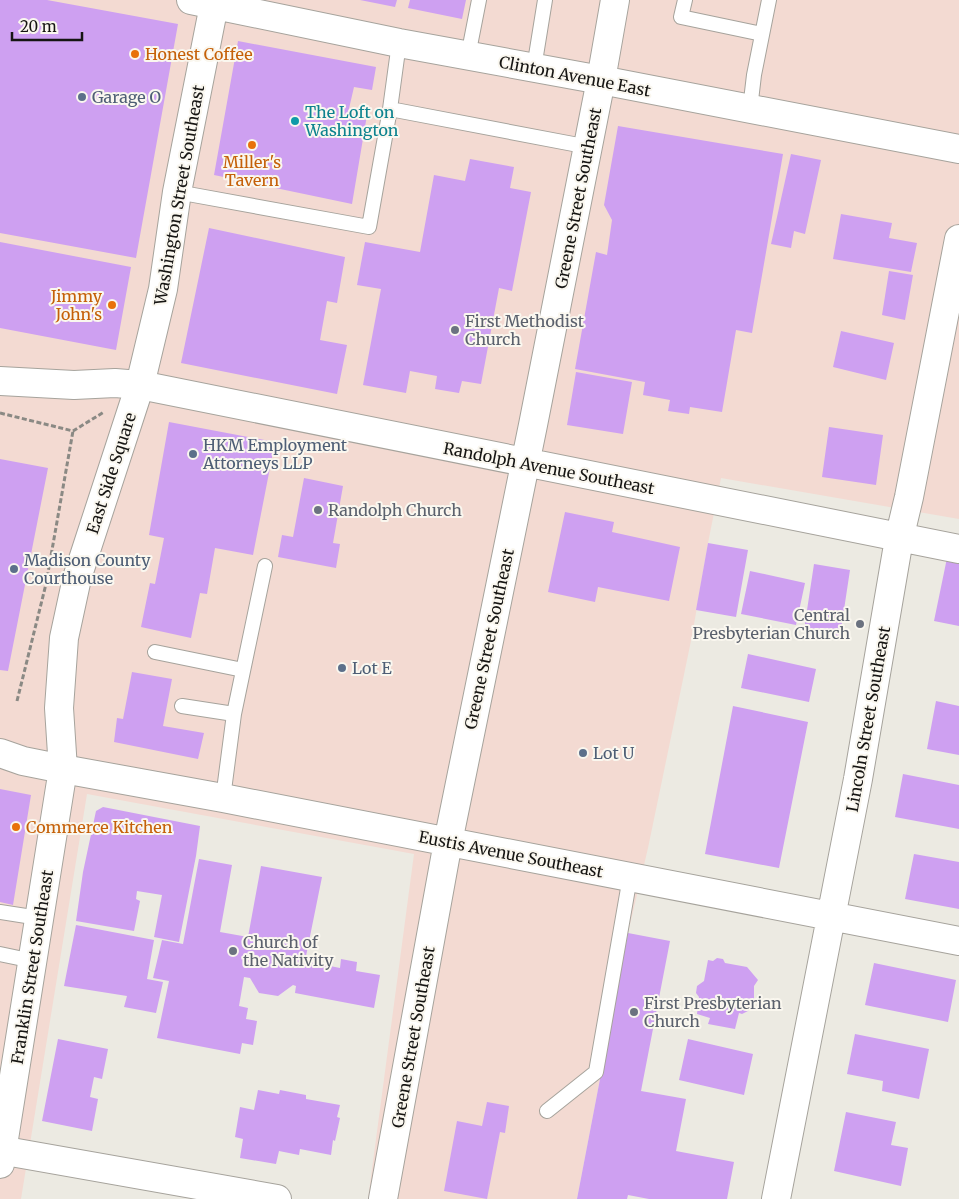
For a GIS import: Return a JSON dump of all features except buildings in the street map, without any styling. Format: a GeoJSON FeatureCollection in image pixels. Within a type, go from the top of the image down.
{"type":"FeatureCollection","features":[{"type":"Feature","properties":{"kind":"street","name":"Greene Street Southeast"},"geometry":{"type":"LineString","coordinates":[[382,1199],[448,842],[589,147],[615,0]]}},
{"type":"Feature","properties":{"kind":"street","name":"Clinton Avenue East"},"geometry":{"type":"LineString","coordinates":[[207,1],[398,43],[959,149]]}},
{"type":"Feature","properties":{"kind":"street","name":"Washington Street Southeast"},"geometry":{"type":"LineString","coordinates":[[140,385],[163,288],[207,1]]}},
{"type":"Feature","properties":{"kind":"street","name":"Lincoln Street Southeast"},"geometry":{"type":"LineString","coordinates":[[776,1199],[858,779],[899,539],[910,494],[959,240]]}},
{"type":"Feature","properties":{"kind":"street","name":"Randolph Avenue Southeast"},"geometry":{"type":"LineString","coordinates":[[0,381],[74,385],[140,385],[899,539],[959,549]]}},
{"type":"Feature","properties":{"kind":"street","name":"East Side Square"},"geometry":{"type":"LineString","coordinates":[[63,769],[59,708],[64,638],[77,578],[140,385]]}},
{"type":"Feature","properties":{"kind":"street","name":"Eustis Avenue Southeast"},"geometry":{"type":"LineString","coordinates":[[11,756],[63,769],[223,798],[959,941]]}},
{"type":"Feature","properties":{"kind":"street","name":"Franklin Street Southeast"},"geometry":{"type":"LineString","coordinates":[[1,1155],[63,769]]}},
{"type":"Feature","properties":{"kind":"street"},"geometry":{"type":"LineString","coordinates":[[1,1155],[277,1199]]}},
{"type":"Feature","properties":{"kind":"lane"},"geometry":{"type":"LineString","coordinates":[[468,56],[479,0]]}},
{"type":"Feature","properties":{"kind":"lane"},"geometry":{"type":"LineString","coordinates":[[534,68],[545,0]]}},
{"type":"Feature","properties":{"kind":"lane"},"geometry":{"type":"LineString","coordinates":[[685,0],[681,16],[762,34]]}},
{"type":"Feature","properties":{"kind":"lane"},"geometry":{"type":"LineString","coordinates":[[750,109],[754,75],[769,0]]}},
{"type":"Feature","properties":{"kind":"lane"},"geometry":{"type":"LineString","coordinates":[[177,192],[369,227],[390,109],[398,43]]}},
{"type":"Feature","properties":{"kind":"lane"},"geometry":{"type":"LineString","coordinates":[[390,109],[589,147]]}},
{"type":"Feature","properties":{"kind":"lane"},"geometry":{"type":"LineString","coordinates":[[223,798],[234,714],[265,566]]}},
{"type":"Feature","properties":{"kind":"lane"},"geometry":{"type":"LineString","coordinates":[[154,652],[243,670]]}},
{"type":"Feature","properties":{"kind":"lane"},"geometry":{"type":"LineString","coordinates":[[182,706],[234,714]]}},
{"type":"Feature","properties":{"kind":"lane"},"geometry":{"type":"LineString","coordinates":[[547,1111],[596,1072],[630,877]]}},
{"type":"Feature","properties":{"kind":"lane"},"geometry":{"type":"LineString","coordinates":[[0,912],[39,918]]}},
{"type":"Feature","properties":{"kind":"lane"},"geometry":{"type":"LineString","coordinates":[[0,954],[33,960]]}},
{"type":"Feature","properties":{"kind":"path"},"geometry":{"type":"LineString","coordinates":[[0,413],[73,431],[106,411]]}},
{"type":"Feature","properties":{"kind":"path"},"geometry":{"type":"LineString","coordinates":[[17,702],[46,584],[73,431]]}},
{"type":"Feature","properties":{"kind":"shaded area"},"geometry":{"type":"Polygon","coordinates":[[[0,0],[959,0],[959,519],[721,478],[692,636],[648,848],[628,933],[577,1199],[368,1199],[414,854],[87,794],[21,1199],[0,1199],[0,0]]]}},
{"type":"Feature","properties":{"kind":"place","name":"Honest Coffee"},"geometry":{"type":"Point","coordinates":[135,54]}},
{"type":"Feature","properties":{"kind":"place","name":"Garage O"},"geometry":{"type":"Point","coordinates":[82,97]}},
{"type":"Feature","properties":{"kind":"place","name":"The Loft on Washington"},"geometry":{"type":"Point","coordinates":[295,121]}},
{"type":"Feature","properties":{"kind":"place","name":"Miller's Tavern"},"geometry":{"type":"Point","coordinates":[252,145]}},
{"type":"Feature","properties":{"kind":"place","name":"Jimmy John's"},"geometry":{"type":"Point","coordinates":[112,305]}},
{"type":"Feature","properties":{"kind":"place","name":"First Methodist Church"},"geometry":{"type":"Point","coordinates":[455,330]}},
{"type":"Feature","properties":{"kind":"place","name":"HKM Employment Attorneys LLP"},"geometry":{"type":"Point","coordinates":[193,454]}},
{"type":"Feature","properties":{"kind":"place","name":"Randolph Church"},"geometry":{"type":"Point","coordinates":[318,510]}},
{"type":"Feature","properties":{"kind":"place","name":"Madison County Courthouse"},"geometry":{"type":"Point","coordinates":[14,569]}},
{"type":"Feature","properties":{"kind":"place","name":"Central Presbyterian Church"},"geometry":{"type":"Point","coordinates":[860,624]}},
{"type":"Feature","properties":{"kind":"place","name":"Lot E"},"geometry":{"type":"Point","coordinates":[342,668]}},
{"type":"Feature","properties":{"kind":"place","name":"Lot U"},"geometry":{"type":"Point","coordinates":[583,753]}},
{"type":"Feature","properties":{"kind":"place","name":"Commerce Kitchen"},"geometry":{"type":"Point","coordinates":[16,827]}},
{"type":"Feature","properties":{"kind":"place","name":"Church of the Nativity"},"geometry":{"type":"Point","coordinates":[233,951]}},
{"type":"Feature","properties":{"kind":"place","name":"First Presbyterian Church"},"geometry":{"type":"Point","coordinates":[634,1012]}}]}
